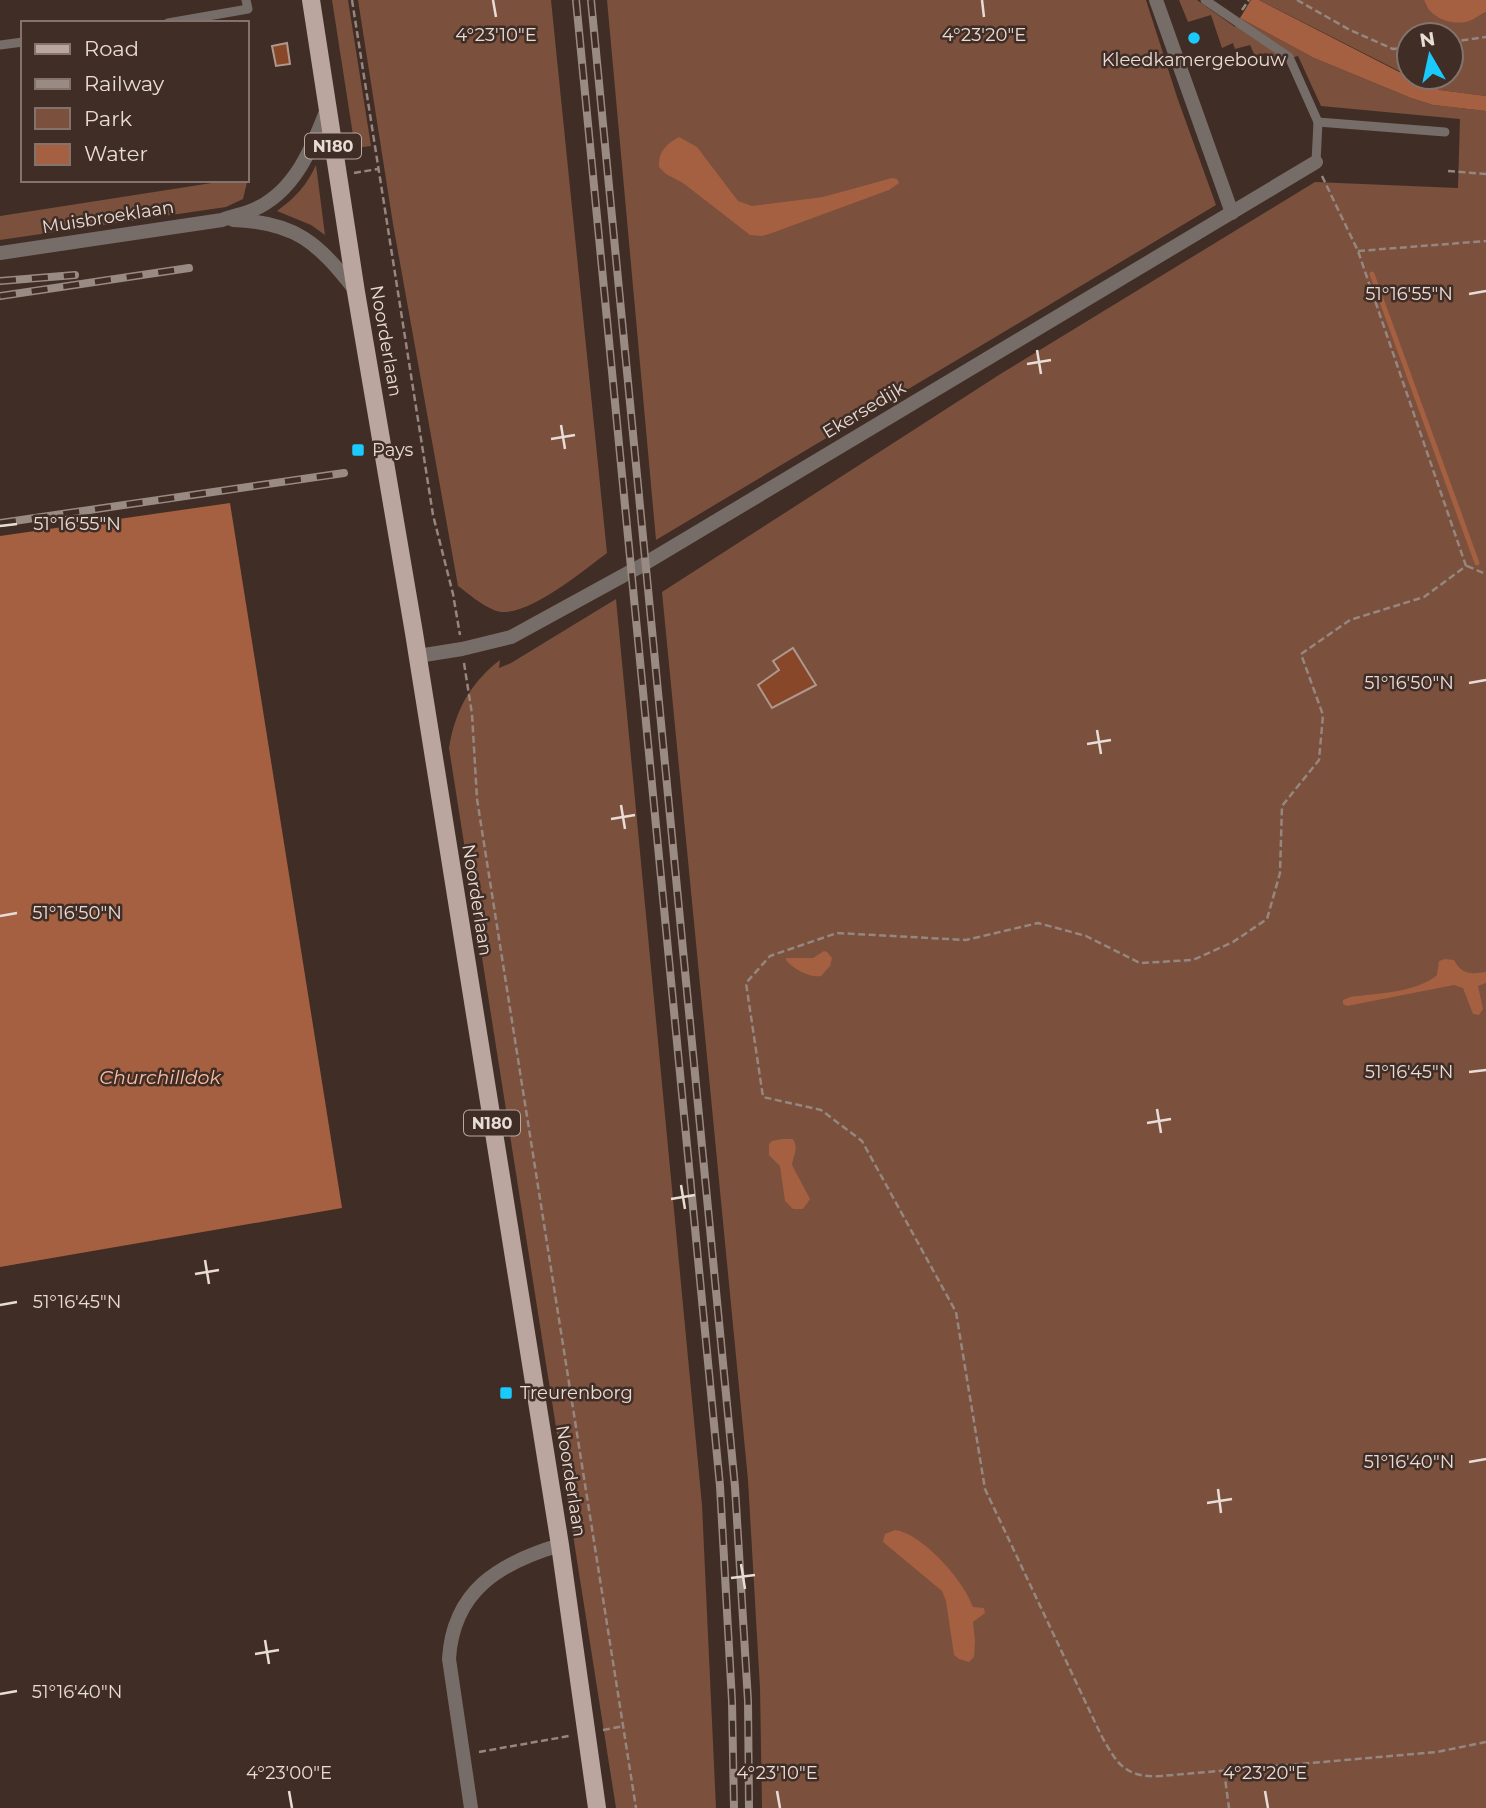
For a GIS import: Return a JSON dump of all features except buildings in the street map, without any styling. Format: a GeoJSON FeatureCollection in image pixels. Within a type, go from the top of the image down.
{"type":"FeatureCollection","features":[{"type":"Feature","properties":{"kind":"main road","name":"Noorderlaan"},"geometry":{"type":"LineString","coordinates":[[311,0],[560,1545],[597,1808]]}},
{"type":"Feature","properties":{"kind":"street"},"geometry":{"type":"LineString","coordinates":[[1156,0],[1232,213]]}},
{"type":"Feature","properties":{"kind":"street","name":"Muisbroeklaan"},"geometry":{"type":"LineString","coordinates":[[222,220],[254,209],[276,195],[296,174],[312,148],[327,109]]}},
{"type":"Feature","properties":{"kind":"street","name":"Ekersedijk"},"geometry":{"type":"LineString","coordinates":[[418,656],[492,642],[526,630],[646,563],[1316,162]]}},
{"type":"Feature","properties":{"kind":"street","name":"Muisbroeklaan"},"geometry":{"type":"LineString","coordinates":[[0,253],[222,220],[257,221],[285,228],[307,239],[330,258],[356,292]]}},
{"type":"Feature","properties":{"kind":"street"},"geometry":{"type":"LineString","coordinates":[[471,1808],[449,1659],[450,1637],[457,1616],[477,1587],[493,1575],[518,1561],[560,1545]]}},
{"type":"Feature","properties":{"kind":"lane"},"geometry":{"type":"LineString","coordinates":[[179,21],[248,9],[246,0]]}},
{"type":"Feature","properties":{"kind":"lane"},"geometry":{"type":"LineString","coordinates":[[1205,0],[1289,57],[1318,122],[1316,162]]}},
{"type":"Feature","properties":{"kind":"lane"},"geometry":{"type":"LineString","coordinates":[[0,45],[21,42]]}},
{"type":"Feature","properties":{"kind":"lane"},"geometry":{"type":"LineString","coordinates":[[1318,122],[1446,132]]}},
{"type":"Feature","properties":{"kind":"path"},"geometry":{"type":"LineString","coordinates":[[352,0],[433,515],[458,623]]}},
{"type":"Feature","properties":{"kind":"path"},"geometry":{"type":"LineString","coordinates":[[1297,0],[1350,30],[1395,49]]}},
{"type":"Feature","properties":{"kind":"path"},"geometry":{"type":"LineString","coordinates":[[1465,39],[1486,37]]}},
{"type":"Feature","properties":{"kind":"path"},"geometry":{"type":"LineString","coordinates":[[1316,162],[1358,251],[1466,566],[1486,575]]}},
{"type":"Feature","properties":{"kind":"path"},"geometry":{"type":"LineString","coordinates":[[338,176],[378,169]]}},
{"type":"Feature","properties":{"kind":"path"},"geometry":{"type":"LineString","coordinates":[[1448,171],[1486,174]]}},
{"type":"Feature","properties":{"kind":"path"},"geometry":{"type":"LineString","coordinates":[[1358,251],[1486,241]]}},
{"type":"Feature","properties":{"kind":"path"},"geometry":{"type":"LineString","coordinates":[[1466,566],[1424,597],[1350,620],[1301,654],[1323,715],[1319,760],[1282,806],[1280,873],[1267,919],[1233,942],[1193,960],[1140,963],[1086,936],[1038,923],[966,940],[837,933],[769,956],[746,984],[763,1097],[821,1110],[862,1141],[956,1312],[985,1489],[1101,1735],[1117,1763],[1142,1777],[1437,1752],[1486,1742]]}},
{"type":"Feature","properties":{"kind":"path"},"geometry":{"type":"LineString","coordinates":[[467,678],[477,799],[636,1808]]}},
{"type":"Feature","properties":{"kind":"path"},"geometry":{"type":"LineString","coordinates":[[465,1755],[624,1727]]}},
{"type":"Feature","properties":{"kind":"path"},"geometry":{"type":"LineString","coordinates":[[1224,1771],[1229,1808]]}},
{"type":"Feature","properties":{"kind":"green space"},"geometry":{"type":"Polygon","coordinates":[[[332,0],[348,0],[371,146],[355,148],[332,0]]]}},
{"type":"Feature","properties":{"kind":"green space"},"geometry":{"type":"Polygon","coordinates":[[[358,0],[551,0],[607,553],[553,592],[520,609],[506,612],[494,610],[458,586],[393,224],[358,0]]]}},
{"type":"Feature","properties":{"kind":"green space"},"geometry":{"type":"Polygon","coordinates":[[[607,0],[1146,0],[1216,205],[656,540],[607,0]]]}},
{"type":"Feature","properties":{"kind":"green space"},"geometry":{"type":"Polygon","coordinates":[[[1179,0],[1197,0],[1235,27],[1240,18],[1314,58],[1411,98],[1433,105],[1486,111],[1486,1808],[762,1808],[760,1688],[748,1480],[662,592],[1002,373],[1315,182],[1458,188],[1460,119],[1321,106],[1298,56],[1272,64],[1266,53],[1255,56],[1250,45],[1235,49],[1233,43],[1222,48],[1211,15],[1188,22],[1179,0]]]}},
{"type":"Feature","properties":{"kind":"green space"},"geometry":{"type":"Polygon","coordinates":[[[1259,0],[1424,0],[1426,6],[1474,19],[1486,12],[1486,96],[1448,91],[1465,91],[1465,21],[1395,21],[1395,69],[1259,0]]]}},
{"type":"Feature","properties":{"kind":"green space"},"geometry":{"type":"Polygon","coordinates":[[[316,165],[325,235],[311,225],[277,211],[300,191],[316,165]]]}},
{"type":"Feature","properties":{"kind":"green space"},"geometry":{"type":"Polygon","coordinates":[[[218,182],[247,182],[243,199],[226,207],[0,240],[0,216],[218,182]]]}},
{"type":"Feature","properties":{"kind":"green space"},"geometry":{"type":"Polygon","coordinates":[[[616,599],[702,1505],[716,1808],[616,1808],[449,748],[460,710],[472,688],[489,669],[500,660],[499,668],[511,663],[616,599]]]}},
{"type":"Feature","properties":{"kind":"water"},"geometry":{"type":"Polygon","coordinates":[[[1251,0],[1259,0],[1395,70],[1395,91],[1448,91],[1486,96],[1486,111],[1433,105],[1411,98],[1314,58],[1240,18],[1251,0]]]}},
{"type":"Feature","properties":{"kind":"water"},"geometry":{"type":"Polygon","coordinates":[[[1424,0],[1486,0],[1486,12],[1469,21],[1450,21],[1435,15],[1424,0]]]}},
{"type":"Feature","properties":{"kind":"water"},"geometry":{"type":"Polygon","coordinates":[[[679,137],[697,147],[738,201],[752,206],[823,197],[892,178],[899,183],[889,190],[772,233],[750,235],[659,167],[664,149],[679,137]]]}},
{"type":"Feature","properties":{"kind":"water","name":"Churchilldok"},"geometry":{"type":"Polygon","coordinates":[[[230,503],[342,1208],[0,1267],[0,536],[230,503]]]}},
{"type":"Feature","properties":{"kind":"water"},"geometry":{"type":"Polygon","coordinates":[[[824,951],[832,958],[830,966],[821,976],[802,972],[786,960],[813,958],[824,951]]]}},
{"type":"Feature","properties":{"kind":"water"},"geometry":{"type":"Polygon","coordinates":[[[1454,960],[1467,972],[1486,972],[1486,983],[1478,986],[1483,1009],[1479,1015],[1473,1014],[1463,988],[1454,985],[1347,1006],[1343,1004],[1343,1000],[1350,997],[1396,991],[1428,981],[1437,975],[1439,961],[1454,960]]]}},
{"type":"Feature","properties":{"kind":"water"},"geometry":{"type":"Polygon","coordinates":[[[782,1139],[793,1139],[795,1143],[792,1165],[810,1199],[803,1209],[793,1209],[785,1201],[780,1166],[769,1155],[769,1144],[782,1139]]]}},
{"type":"Feature","properties":{"kind":"water"},"geometry":{"type":"Polygon","coordinates":[[[895,1530],[906,1533],[929,1549],[952,1572],[973,1607],[984,1608],[985,1613],[973,1622],[974,1657],[969,1662],[954,1655],[942,1591],[883,1542],[885,1534],[895,1530]]]}},
{"type":"Feature","properties":{"kind":"waterway"},"geometry":{"type":"LineString","coordinates":[[1372,274],[1477,563]]}},
{"type":"Feature","properties":{"kind":"railway"},"geometry":{"type":"LineString","coordinates":[[576,0],[720,1486],[732,1701],[734,1808]]}},
{"type":"Feature","properties":{"kind":"railway"},"geometry":{"type":"LineString","coordinates":[[591,0],[735,1487],[748,1701],[749,1808]]}},
{"type":"Feature","properties":{"kind":"railway"},"geometry":{"type":"LineString","coordinates":[[0,296],[189,268]]}},
{"type":"Feature","properties":{"kind":"railway"},"geometry":{"type":"LineString","coordinates":[[0,281],[75,275]]}},
{"type":"Feature","properties":{"kind":"railway"},"geometry":{"type":"LineString","coordinates":[[0,523],[344,473]]}},
{"type":"Feature","properties":{"kind":"place","name":"Kleedkamergebouw"},"geometry":{"type":"Point","coordinates":[1194,38]}},
{"type":"Feature","properties":{"kind":"place","name":"Pays"},"geometry":{"type":"Point","coordinates":[358,450]}},
{"type":"Feature","properties":{"kind":"place","name":"Treurenborg"},"geometry":{"type":"Point","coordinates":[506,1393]}}]}
